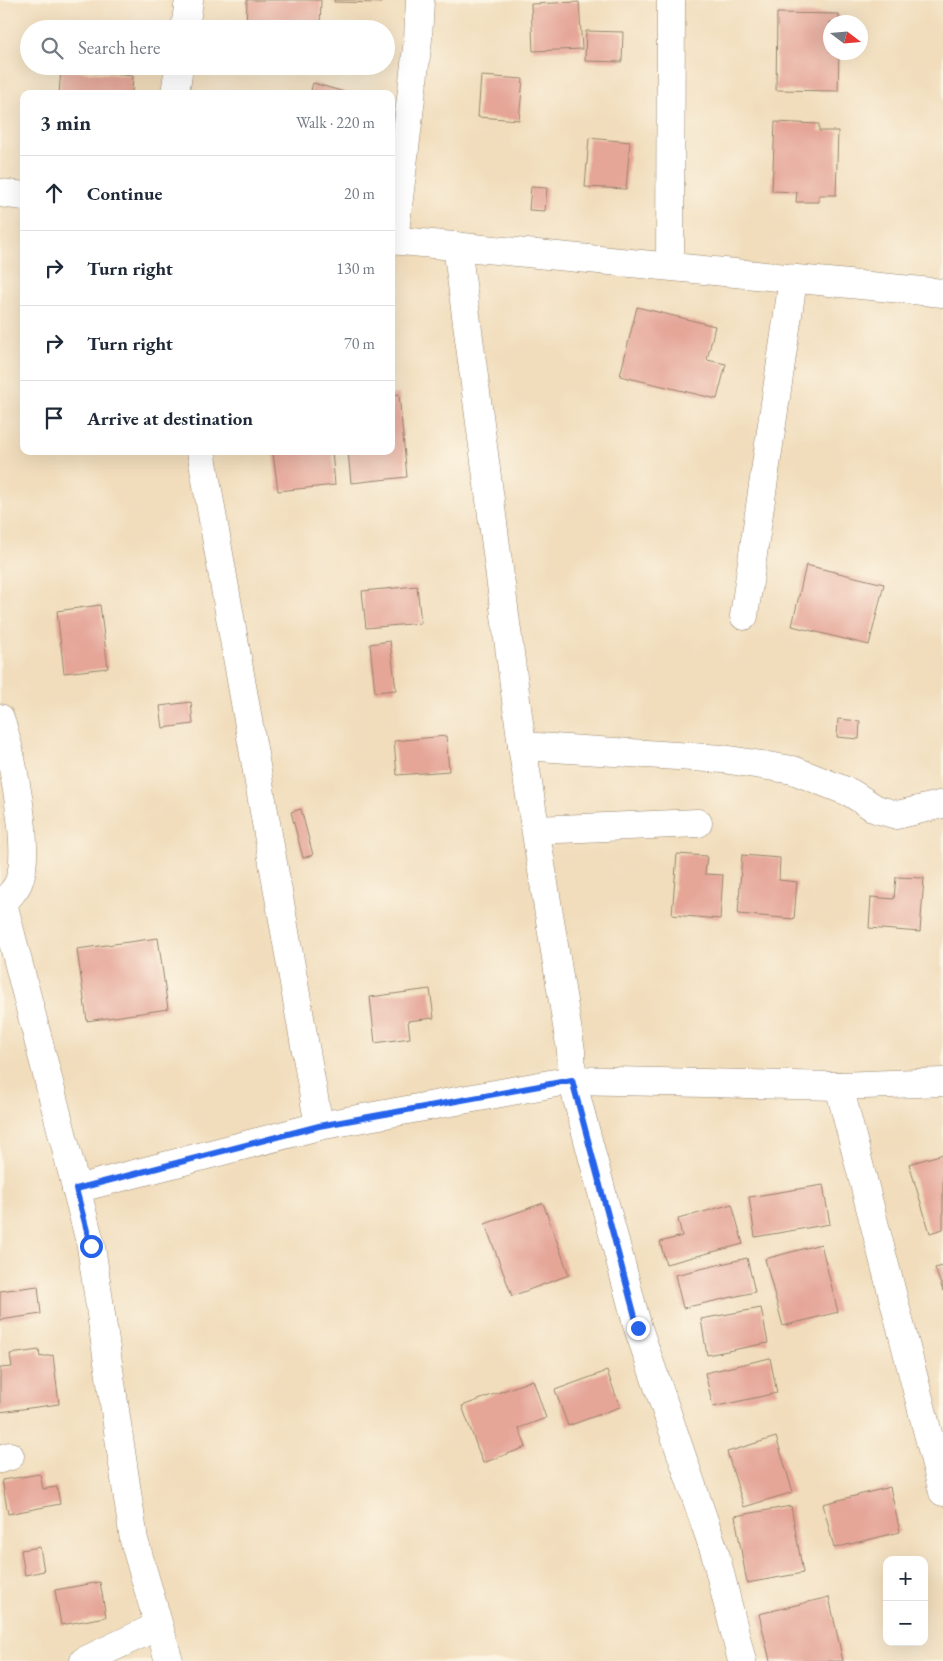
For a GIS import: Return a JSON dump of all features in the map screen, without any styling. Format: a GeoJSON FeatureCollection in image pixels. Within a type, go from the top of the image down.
{"type":"FeatureCollection","features":[{"type":"Feature","properties":{"kind":"street"},"geometry":{"type":"LineString","coordinates":[[186,20],[189,0]]}},
{"type":"Feature","properties":{"kind":"street"},"geometry":{"type":"LineString","coordinates":[[395,217],[418,39],[420,0]]}},
{"type":"Feature","properties":{"kind":"street"},"geometry":{"type":"LineString","coordinates":[[670,266],[671,0]]}},
{"type":"Feature","properties":{"kind":"street"},"geometry":{"type":"LineString","coordinates":[[176,90],[178,75]]}},
{"type":"Feature","properties":{"kind":"street"},"geometry":{"type":"LineString","coordinates":[[0,193],[20,196]]}},
{"type":"Feature","properties":{"kind":"street"},"geometry":{"type":"LineString","coordinates":[[395,240],[943,293]]}},
{"type":"Feature","properties":{"kind":"street"},"geometry":{"type":"LineString","coordinates":[[457,246],[522,746],[571,1051],[572,1080],[638,1328],[715,1553],[742,1661]]}},
{"type":"Feature","properties":{"kind":"street"},"geometry":{"type":"LineString","coordinates":[[744,616],[793,280]]}},
{"type":"Feature","properties":{"kind":"street"},"geometry":{"type":"LineString","coordinates":[[202,455],[319,1126]]}},
{"type":"Feature","properties":{"kind":"street"},"geometry":{"type":"LineString","coordinates":[[0,718],[6,736],[20,811],[22,859],[20,881],[2,904],[91,1246],[134,1540],[169,1661]]}},
{"type":"Feature","properties":{"kind":"street"},"geometry":{"type":"LineString","coordinates":[[522,746],[723,759],[793,770],[851,793],[876,809],[897,815],[943,804]]}},
{"type":"Feature","properties":{"kind":"street"},"geometry":{"type":"LineString","coordinates":[[536,830],[698,823]]}},
{"type":"Feature","properties":{"kind":"street"},"geometry":{"type":"LineString","coordinates":[[76,1189],[319,1126],[572,1080],[839,1086],[943,1082]]}},
{"type":"Feature","properties":{"kind":"street"},"geometry":{"type":"LineString","coordinates":[[839,1086],[943,1492]]}},
{"type":"Feature","properties":{"kind":"street"},"geometry":{"type":"LineString","coordinates":[[84,1661],[158,1626]]}},
{"type":"Feature","properties":{"kind":"building"},"geometry":{"type":"Polygon","coordinates":[[[247,0],[321,0],[320,20],[246,20],[247,0]]]}},
{"type":"Feature","properties":{"kind":"building"},"geometry":{"type":"Polygon","coordinates":[[[334,0],[383,0],[382,3],[334,2],[334,0]]]}},
{"type":"Feature","properties":{"kind":"building"},"geometry":{"type":"Polygon","coordinates":[[[579,2],[582,49],[533,51],[531,4],[579,2]]]}},
{"type":"Feature","properties":{"kind":"building"},"geometry":{"type":"Polygon","coordinates":[[[777,13],[839,14],[823,15],[823,60],[839,60],[838,91],[776,90],[777,13]]]}},
{"type":"Feature","properties":{"kind":"building"},"geometry":{"type":"Polygon","coordinates":[[[586,31],[623,32],[622,62],[585,61],[586,31]]]}},
{"type":"Feature","properties":{"kind":"building"},"geometry":{"type":"Polygon","coordinates":[[[61,75],[133,76],[132,90],[59,90],[61,75]]]}},
{"type":"Feature","properties":{"kind":"building"},"geometry":{"type":"Polygon","coordinates":[[[481,76],[523,79],[519,120],[478,117],[481,76]]]}},
{"type":"Feature","properties":{"kind":"building"},"geometry":{"type":"Polygon","coordinates":[[[313,83],[338,90],[311,90],[313,83]]]}},
{"type":"Feature","properties":{"kind":"building"},"geometry":{"type":"Polygon","coordinates":[[[775,122],[819,124],[819,131],[838,131],[836,195],[819,195],[819,202],[796,202],[797,192],[772,191],[775,122]]]}},
{"type":"Feature","properties":{"kind":"building"},"geometry":{"type":"Polygon","coordinates":[[[589,138],[630,142],[626,189],[585,187],[589,138]]]}},
{"type":"Feature","properties":{"kind":"building"},"geometry":{"type":"Polygon","coordinates":[[[531,187],[547,188],[545,211],[529,210],[531,187]]]}},
{"type":"Feature","properties":{"kind":"building"},"geometry":{"type":"Polygon","coordinates":[[[637,307],[715,326],[707,360],[726,364],[717,399],[620,376],[637,307]]]}},
{"type":"Feature","properties":{"kind":"building"},"geometry":{"type":"Polygon","coordinates":[[[395,394],[399,394],[407,477],[351,483],[348,455],[395,455],[395,394]]]}},
{"type":"Feature","properties":{"kind":"building"},"geometry":{"type":"Polygon","coordinates":[[[273,455],[332,455],[335,485],[278,491],[273,455]]]}},
{"type":"Feature","properties":{"kind":"building"},"geometry":{"type":"Polygon","coordinates":[[[806,565],[884,584],[869,645],[792,626],[806,565]]]}},
{"type":"Feature","properties":{"kind":"building"},"geometry":{"type":"Polygon","coordinates":[[[417,586],[421,623],[366,628],[362,591],[417,586]]]}},
{"type":"Feature","properties":{"kind":"building"},"geometry":{"type":"Polygon","coordinates":[[[100,605],[108,668],[64,673],[57,611],[100,605]]]}},
{"type":"Feature","properties":{"kind":"building"},"geometry":{"type":"Polygon","coordinates":[[[390,641],[396,690],[375,692],[370,644],[390,641]]]}},
{"type":"Feature","properties":{"kind":"building"},"geometry":{"type":"Polygon","coordinates":[[[191,702],[193,724],[163,728],[160,706],[191,702]]]}},
{"type":"Feature","properties":{"kind":"building"},"geometry":{"type":"Polygon","coordinates":[[[838,719],[860,721],[859,739],[837,737],[838,719]]]}},
{"type":"Feature","properties":{"kind":"building"},"geometry":{"type":"Polygon","coordinates":[[[446,736],[449,771],[397,775],[394,741],[446,736]]]}},
{"type":"Feature","properties":{"kind":"building"},"geometry":{"type":"Polygon","coordinates":[[[301,809],[313,855],[303,858],[291,812],[301,809]]]}},
{"type":"Feature","properties":{"kind":"building"},"geometry":{"type":"Polygon","coordinates":[[[677,854],[707,856],[705,874],[723,875],[720,919],[672,915],[677,854]]]}},
{"type":"Feature","properties":{"kind":"building"},"geometry":{"type":"Polygon","coordinates":[[[742,855],[780,858],[779,880],[797,882],[794,919],[738,914],[742,855]]]}},
{"type":"Feature","properties":{"kind":"building"},"geometry":{"type":"Polygon","coordinates":[[[896,877],[924,878],[920,932],[869,928],[871,897],[894,899],[896,877]]]}},
{"type":"Feature","properties":{"kind":"building"},"geometry":{"type":"Polygon","coordinates":[[[158,938],[168,1009],[87,1021],[77,949],[158,938]]]}},
{"type":"Feature","properties":{"kind":"building"},"geometry":{"type":"Polygon","coordinates":[[[430,989],[434,1018],[408,1021],[410,1038],[375,1043],[370,997],[430,989]]]}},
{"type":"Feature","properties":{"kind":"building"},"geometry":{"type":"Polygon","coordinates":[[[943,1154],[943,1229],[930,1233],[909,1164],[943,1154]]]}},
{"type":"Feature","properties":{"kind":"building"},"geometry":{"type":"Polygon","coordinates":[[[823,1185],[830,1224],[755,1237],[749,1197],[823,1185]]]}},
{"type":"Feature","properties":{"kind":"building"},"geometry":{"type":"Polygon","coordinates":[[[543,1203],[569,1275],[512,1296],[485,1224],[543,1203]]]}},
{"type":"Feature","properties":{"kind":"building"},"geometry":{"type":"Polygon","coordinates":[[[732,1204],[743,1244],[666,1264],[660,1242],[682,1236],[678,1219],[732,1204]]]}},
{"type":"Feature","properties":{"kind":"building"},"geometry":{"type":"Polygon","coordinates":[[[821,1244],[838,1312],[783,1326],[765,1259],[821,1244]]]}},
{"type":"Feature","properties":{"kind":"building"},"geometry":{"type":"Polygon","coordinates":[[[747,1258],[755,1292],[683,1308],[675,1275],[747,1258]]]}},
{"type":"Feature","properties":{"kind":"building"},"geometry":{"type":"Polygon","coordinates":[[[943,1266],[943,1291],[935,1268],[943,1266]]]}},
{"type":"Feature","properties":{"kind":"building"},"geometry":{"type":"Polygon","coordinates":[[[38,1286],[41,1314],[0,1320],[0,1291],[38,1286]]]}},
{"type":"Feature","properties":{"kind":"building"},"geometry":{"type":"Polygon","coordinates":[[[761,1308],[768,1343],[707,1355],[701,1319],[761,1308]]]}},
{"type":"Feature","properties":{"kind":"building"},"geometry":{"type":"Polygon","coordinates":[[[39,1350],[40,1357],[53,1355],[59,1404],[0,1412],[0,1368],[12,1367],[10,1354],[39,1350]]]}},
{"type":"Feature","properties":{"kind":"building"},"geometry":{"type":"Polygon","coordinates":[[[770,1358],[777,1393],[713,1407],[705,1373],[770,1358]]]}},
{"type":"Feature","properties":{"kind":"building"},"geometry":{"type":"Polygon","coordinates":[[[607,1371],[620,1407],[568,1426],[555,1390],[607,1371]]]}},
{"type":"Feature","properties":{"kind":"building"},"geometry":{"type":"Polygon","coordinates":[[[533,1380],[546,1418],[519,1428],[526,1447],[483,1463],[462,1406],[533,1380]]]}},
{"type":"Feature","properties":{"kind":"building"},"geometry":{"type":"Polygon","coordinates":[[[776,1437],[793,1492],[744,1507],[727,1452],[776,1437]]]}},
{"type":"Feature","properties":{"kind":"building"},"geometry":{"type":"Polygon","coordinates":[[[40,1474],[43,1489],[57,1487],[60,1504],[8,1514],[2,1480],[40,1474]]]}},
{"type":"Feature","properties":{"kind":"building"},"geometry":{"type":"Polygon","coordinates":[[[890,1487],[900,1532],[834,1548],[823,1504],[890,1487]]]}},
{"type":"Feature","properties":{"kind":"building"},"geometry":{"type":"Polygon","coordinates":[[[791,1506],[803,1573],[747,1583],[735,1516],[791,1506]]]}},
{"type":"Feature","properties":{"kind":"building"},"geometry":{"type":"Polygon","coordinates":[[[40,1547],[44,1571],[25,1575],[21,1550],[40,1547]]]}},
{"type":"Feature","properties":{"kind":"building"},"geometry":{"type":"Polygon","coordinates":[[[100,1582],[106,1617],[61,1625],[55,1590],[100,1582]]]}},
{"type":"Feature","properties":{"kind":"building"},"geometry":{"type":"Polygon","coordinates":[[[829,1597],[843,1661],[770,1661],[759,1614],[829,1597]]]}},
{"type":"Feature","properties":{"kind":"route"},"geometry":{"type":"LineString","coordinates":[[91,1246],[76,1189],[319,1126],[572,1080],[638,1328]]}}]}
